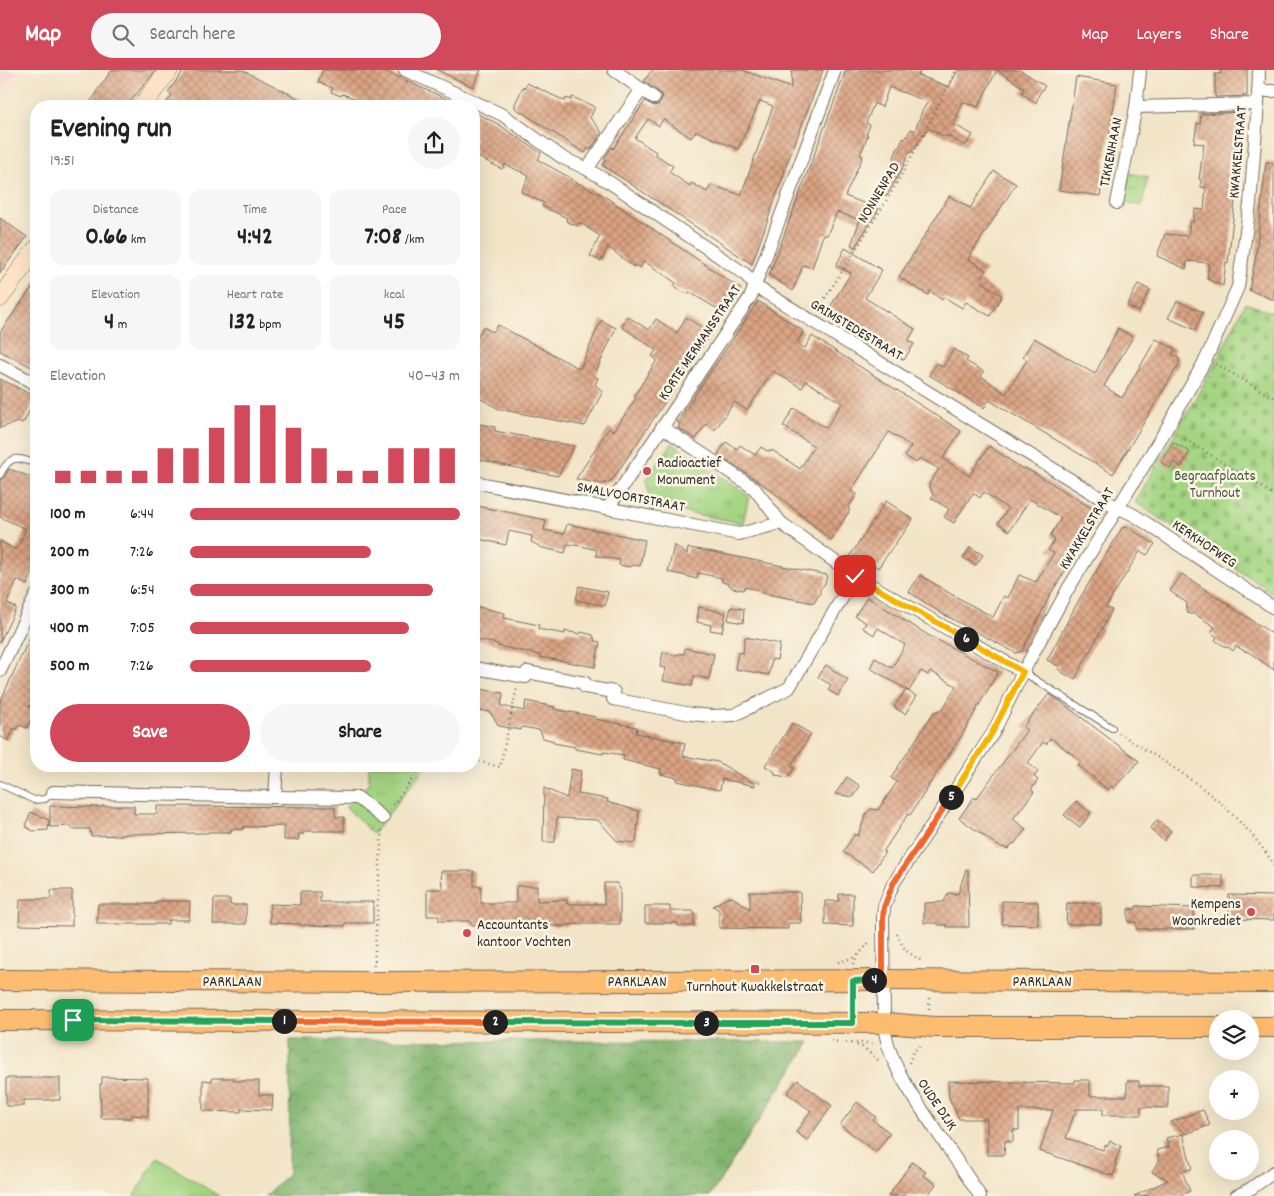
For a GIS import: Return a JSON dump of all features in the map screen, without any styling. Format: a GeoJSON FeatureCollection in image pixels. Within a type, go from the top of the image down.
{"type":"FeatureCollection","features":[{"type":"Feature","properties":{"kind":"main road","name":"PARKLAAN"},"geometry":{"type":"LineString","coordinates":[[0,980],[373,982],[853,981],[883,980],[929,973],[1274,982]]}},
{"type":"Feature","properties":{"kind":"main road"},"geometry":{"type":"LineString","coordinates":[[0,1020],[884,1023],[929,1034],[1209,1027]]}},
{"type":"Feature","properties":{"kind":"main road"},"geometry":{"type":"LineString","coordinates":[[1259,1027],[1274,1027]]}},
{"type":"Feature","properties":{"kind":"street"},"geometry":{"type":"LineString","coordinates":[[146,100],[169,70]]}},
{"type":"Feature","properties":{"kind":"street","name":"GRIMSTEDESTRAAT"},"geometry":{"type":"LineString","coordinates":[[405,70],[471,100]]}},
{"type":"Feature","properties":{"kind":"street"},"geometry":{"type":"LineString","coordinates":[[614,70],[654,98]]}},
{"type":"Feature","properties":{"kind":"street","name":"KORTE MERMANSSTRAAT"},"geometry":{"type":"LineString","coordinates":[[608,508],[751,296],[835,70]]}},
{"type":"Feature","properties":{"kind":"street","name":"KWAKKELSTRAAT"},"geometry":{"type":"LineString","coordinates":[[883,980],[884,907],[893,884],[992,733],[1068,590],[1167,428],[1206,359],[1238,287],[1250,204],[1259,70]]}},
{"type":"Feature","properties":{"kind":"street","name":"TIKKENHAAN"},"geometry":{"type":"LineString","coordinates":[[1117,203],[1136,107],[1140,72]]}},
{"type":"Feature","properties":{"kind":"street"},"geometry":{"type":"LineString","coordinates":[[587,169],[642,89]]}},
{"type":"Feature","properties":{"kind":"street","name":"TIKKENHAAN"},"geometry":{"type":"LineString","coordinates":[[1136,107],[1258,97],[1274,91]]}},
{"type":"Feature","properties":{"kind":"street","name":"GRIMSTEDESTRAAT"},"geometry":{"type":"LineString","coordinates":[[480,104],[504,115],[564,158],[612,184],[745,274],[755,286],[1118,507]]}},
{"type":"Feature","properties":{"kind":"street"},"geometry":{"type":"LineString","coordinates":[[0,298],[30,257]]}},
{"type":"Feature","properties":{"kind":"street"},"geometry":{"type":"LineString","coordinates":[[0,365],[30,381]]}},
{"type":"Feature","properties":{"kind":"street"},"geometry":{"type":"LineString","coordinates":[[662,427],[754,488],[781,524],[855,576],[1023,672]]}},
{"type":"Feature","properties":{"kind":"street","name":"SMALVOORTSTRAAT"},"geometry":{"type":"LineString","coordinates":[[480,483],[739,534],[781,524]]}},
{"type":"Feature","properties":{"kind":"street","name":"KERKHOFWEG"},"geometry":{"type":"LineString","coordinates":[[1118,507],[1134,515],[1274,608]]}},
{"type":"Feature","properties":{"kind":"street"},"geometry":{"type":"LineString","coordinates":[[480,669],[526,677],[527,672],[585,683],[585,688],[614,692],[613,699],[690,714],[734,715],[790,688],[855,576]]}},
{"type":"Feature","properties":{"kind":"street"},"geometry":{"type":"LineString","coordinates":[[0,671],[30,608]]}},
{"type":"Feature","properties":{"kind":"street"},"geometry":{"type":"LineString","coordinates":[[275,797],[277,772]]}},
{"type":"Feature","properties":{"kind":"street"},"geometry":{"type":"LineString","coordinates":[[54,792],[358,798],[383,818]]}},
{"type":"Feature","properties":{"kind":"street","name":"OUDE DIJK"},"geometry":{"type":"LineString","coordinates":[[883,980],[885,1037],[892,1056],[908,1088],[980,1196]]}},
{"type":"Feature","properties":{"kind":"street"},"geometry":{"type":"LineString","coordinates":[[1236,1196],[1250,1189],[1274,1172]]}},
{"type":"Feature","properties":{"kind":"lane"},"geometry":{"type":"LineString","coordinates":[[0,475],[4,466],[14,459],[21,458],[30,462]]}},
{"type":"Feature","properties":{"kind":"lane"},"geometry":{"type":"LineString","coordinates":[[1023,672],[1112,728]]}},
{"type":"Feature","properties":{"kind":"lane"},"geometry":{"type":"LineString","coordinates":[[0,784],[34,800],[45,799],[54,792]]}},
{"type":"Feature","properties":{"kind":"path","name":"NONNENPAD"},"geometry":{"type":"LineString","coordinates":[[811,320],[893,190],[956,70]]}},
{"type":"Feature","properties":{"kind":"path"},"geometry":{"type":"LineString","coordinates":[[1206,359],[1274,398]]}},
{"type":"Feature","properties":{"kind":"path"},"geometry":{"type":"LineString","coordinates":[[1167,428],[1274,495]]}},
{"type":"Feature","properties":{"kind":"path"},"geometry":{"type":"LineString","coordinates":[[480,762],[500,767],[520,676]]}},
{"type":"Feature","properties":{"kind":"path"},"geometry":{"type":"LineString","coordinates":[[1112,728],[1202,788],[1254,837],[1274,866]]}},
{"type":"Feature","properties":{"kind":"path"},"geometry":{"type":"LineString","coordinates":[[373,982],[383,818],[418,772]]}},
{"type":"Feature","properties":{"kind":"path"},"geometry":{"type":"LineString","coordinates":[[896,933],[905,950],[929,973],[929,1034],[911,1055],[908,1088]]}},
{"type":"Feature","properties":{"kind":"path"},"geometry":{"type":"LineString","coordinates":[[848,961],[856,957],[853,963],[853,981]]}},
{"type":"Feature","properties":{"kind":"path"},"geometry":{"type":"LineString","coordinates":[[853,1023],[853,1043]]}},
{"type":"Feature","properties":{"kind":"shaded area"},"geometry":{"type":"Polygon","coordinates":[[[0,70],[18,70],[0,94],[0,70]]]}},
{"type":"Feature","properties":{"kind":"green space"},"geometry":{"type":"Polygon","coordinates":[[[1129,173],[1148,177],[1142,206],[1123,202],[1129,173]]]}},
{"type":"Feature","properties":{"kind":"green space","name":"Begraafplaats Turnhout"},"geometry":{"type":"Polygon","coordinates":[[[1245,303],[1274,313],[1274,594],[1135,502],[1216,363],[1245,303]]]}},
{"type":"Feature","properties":{"kind":"green space"},"geometry":{"type":"Polygon","coordinates":[[[672,443],[749,496],[743,523],[650,506],[647,479],[672,443]]]}},
{"type":"Feature","properties":{"kind":"green space"},"geometry":{"type":"Polygon","coordinates":[[[369,772],[421,772],[373,834],[346,807],[369,783],[369,772]]]}},
{"type":"Feature","properties":{"kind":"green space"},"geometry":{"type":"Polygon","coordinates":[[[290,1040],[810,1042],[710,1196],[266,1196],[289,1172],[290,1040]]]}},
{"type":"Feature","properties":{"kind":"green space"},"geometry":{"type":"Polygon","coordinates":[[[157,1158],[219,1196],[134,1196],[157,1158]]]}},
{"type":"Feature","properties":{"kind":"building"},"geometry":{"type":"Polygon","coordinates":[[[112,70],[156,70],[132,100],[92,100],[112,70]]]}},
{"type":"Feature","properties":{"kind":"building"},"geometry":{"type":"Polygon","coordinates":[[[184,70],[242,70],[302,100],[168,100],[172,95],[168,92],[184,70]]]}},
{"type":"Feature","properties":{"kind":"building"},"geometry":{"type":"Polygon","coordinates":[[[323,70],[382,70],[449,100],[357,100],[331,92],[333,88],[318,82],[323,70]]]}},
{"type":"Feature","properties":{"kind":"building"},"geometry":{"type":"Polygon","coordinates":[[[437,70],[481,70],[473,87],[437,70]]]}},
{"type":"Feature","properties":{"kind":"building"},"geometry":{"type":"Polygon","coordinates":[[[652,70],[742,70],[791,88],[792,70],[823,70],[784,171],[752,264],[602,165],[612,147],[613,149],[645,101],[654,106],[661,102],[661,94],[644,81],[652,70]],[[760,101],[738,149],[696,131],[691,138],[663,119],[659,126],[648,119],[635,138],[673,166],[669,172],[690,186],[692,183],[707,192],[711,185],[741,195],[773,106],[760,101]]]}},
{"type":"Feature","properties":{"kind":"building"},"geometry":{"type":"Polygon","coordinates":[[[846,70],[921,70],[918,75],[949,87],[958,70],[997,70],[978,107],[963,102],[953,124],[973,135],[965,146],[947,135],[946,137],[928,128],[912,152],[909,152],[887,196],[881,193],[898,147],[911,129],[915,131],[922,111],[928,102],[889,87],[882,107],[874,103],[866,123],[870,125],[860,155],[863,156],[845,196],[879,209],[855,247],[851,245],[860,220],[837,212],[827,235],[823,235],[812,268],[803,265],[793,291],[769,275],[846,70]]]}},
{"type":"Feature","properties":{"kind":"building"},"geometry":{"type":"Polygon","coordinates":[[[997,70],[1020,70],[1045,86],[1039,94],[1036,103],[1022,93],[1024,88],[997,70]]]}},
{"type":"Feature","properties":{"kind":"building"},"geometry":{"type":"Polygon","coordinates":[[[1220,70],[1247,70],[1247,96],[1215,97],[1215,74],[1221,74],[1220,70]]]}},
{"type":"Feature","properties":{"kind":"building"},"geometry":{"type":"Polygon","coordinates":[[[1076,77],[1117,84],[1100,196],[1059,190],[1076,77]]]}},
{"type":"Feature","properties":{"kind":"building"},"geometry":{"type":"Polygon","coordinates":[[[527,83],[565,101],[566,98],[571,100],[572,97],[595,107],[590,118],[602,133],[590,150],[588,148],[585,153],[515,108],[523,87],[527,83]]]}},
{"type":"Feature","properties":{"kind":"building"},"geometry":{"type":"Polygon","coordinates":[[[1245,112],[1228,263],[1226,262],[1223,286],[1207,279],[1209,263],[1187,261],[1186,269],[1157,256],[1165,234],[1188,236],[1190,222],[1193,222],[1195,209],[1204,210],[1206,188],[1201,187],[1201,180],[1199,179],[1204,144],[1194,143],[1197,123],[1200,124],[1201,114],[1245,112]]]}},
{"type":"Feature","properties":{"kind":"building"},"geometry":{"type":"Polygon","coordinates":[[[480,115],[498,124],[541,153],[538,160],[604,196],[741,289],[729,307],[725,305],[721,311],[689,292],[687,294],[674,287],[676,283],[644,261],[640,268],[635,265],[634,267],[608,247],[601,261],[590,256],[600,236],[579,222],[577,226],[566,221],[567,218],[542,206],[544,203],[521,192],[529,176],[505,164],[502,169],[480,158],[480,115]]]}},
{"type":"Feature","properties":{"kind":"building"},"geometry":{"type":"Polygon","coordinates":[[[1266,162],[1274,163],[1274,300],[1249,290],[1256,256],[1266,162]]]}},
{"type":"Feature","properties":{"kind":"building"},"geometry":{"type":"Polygon","coordinates":[[[994,171],[1016,184],[968,259],[986,270],[980,280],[1002,296],[990,316],[966,302],[962,308],[944,297],[942,300],[930,291],[928,295],[899,277],[949,196],[970,208],[994,171]]]}},
{"type":"Feature","properties":{"kind":"building"},"geometry":{"type":"Polygon","coordinates":[[[0,218],[27,237],[0,273],[0,218]]]}},
{"type":"Feature","properties":{"kind":"building"},"geometry":{"type":"Polygon","coordinates":[[[845,248],[882,270],[865,298],[915,329],[908,341],[914,344],[904,360],[827,312],[851,273],[836,266],[845,248]]]}},
{"type":"Feature","properties":{"kind":"building"},"geometry":{"type":"Polygon","coordinates":[[[1138,284],[1150,290],[1139,312],[1127,306],[1138,284]]]}},
{"type":"Feature","properties":{"kind":"building"},"geometry":{"type":"Polygon","coordinates":[[[30,290],[30,366],[0,351],[0,332],[30,290]]]}},
{"type":"Feature","properties":{"kind":"building"},"geometry":{"type":"Polygon","coordinates":[[[758,301],[803,331],[797,344],[805,348],[812,336],[961,431],[943,458],[969,476],[989,446],[1023,469],[1025,468],[1043,478],[1101,514],[1050,595],[1022,651],[1016,653],[941,613],[909,592],[920,575],[993,617],[1004,596],[1008,598],[1019,575],[1036,582],[1054,553],[1048,550],[1055,540],[1050,536],[1061,518],[1030,499],[1009,531],[998,523],[1008,509],[984,492],[980,498],[973,493],[954,523],[944,517],[949,509],[931,498],[933,495],[929,484],[939,469],[920,458],[916,463],[905,456],[911,446],[889,432],[851,491],[857,494],[848,508],[850,510],[831,540],[771,490],[718,454],[726,442],[737,449],[740,445],[755,455],[761,447],[767,451],[771,452],[772,450],[800,469],[814,446],[783,426],[794,408],[826,428],[842,403],[806,381],[802,388],[773,371],[747,410],[734,402],[715,430],[706,424],[696,439],[678,428],[680,424],[677,422],[758,301]]]}},
{"type":"Feature","properties":{"kind":"building"},"geometry":{"type":"Polygon","coordinates":[[[1177,301],[1203,312],[1195,330],[1168,318],[1177,301]]]}},
{"type":"Feature","properties":{"kind":"building"},"geometry":{"type":"Polygon","coordinates":[[[627,316],[649,330],[656,319],[677,333],[686,317],[711,334],[612,480],[602,484],[576,479],[609,428],[614,431],[636,398],[634,396],[657,360],[652,356],[656,350],[622,327],[627,316]]]}},
{"type":"Feature","properties":{"kind":"building"},"geometry":{"type":"Polygon","coordinates":[[[601,320],[616,328],[594,376],[598,378],[595,385],[603,391],[585,426],[499,409],[480,398],[480,333],[483,327],[493,332],[498,325],[580,369],[601,320]]]}},
{"type":"Feature","properties":{"kind":"building"},"geometry":{"type":"Polygon","coordinates":[[[1118,328],[1133,337],[1104,386],[1122,398],[1156,339],[1175,349],[1172,354],[1179,358],[1179,364],[1113,474],[989,400],[984,408],[929,375],[937,363],[943,367],[954,349],[968,358],[966,361],[984,372],[981,376],[1006,394],[1027,360],[1023,357],[1034,338],[1095,374],[1118,328]]]}},
{"type":"Feature","properties":{"kind":"building"},"geometry":{"type":"Polygon","coordinates":[[[0,379],[30,394],[30,410],[24,422],[0,428],[0,379]]]}},
{"type":"Feature","properties":{"kind":"building"},"geometry":{"type":"Polygon","coordinates":[[[480,424],[495,427],[495,431],[574,446],[558,476],[480,460],[480,424]]]}},
{"type":"Feature","properties":{"kind":"building"},"geometry":{"type":"Polygon","coordinates":[[[1173,442],[1190,452],[1181,467],[1174,462],[1170,468],[1161,462],[1173,442]]]}},
{"type":"Feature","properties":{"kind":"building"},"geometry":{"type":"Polygon","coordinates":[[[9,469],[30,477],[30,578],[27,585],[17,580],[7,603],[16,608],[0,642],[0,541],[16,550],[26,529],[0,517],[0,480],[4,478],[9,469]]]}},
{"type":"Feature","properties":{"kind":"building"},"geometry":{"type":"Polygon","coordinates":[[[886,501],[913,519],[878,568],[864,558],[861,563],[850,556],[886,501]]]}},
{"type":"Feature","properties":{"kind":"building"},"geometry":{"type":"Polygon","coordinates":[[[480,507],[546,520],[544,530],[564,534],[567,524],[645,540],[640,566],[633,565],[630,567],[619,565],[620,560],[596,556],[597,550],[567,544],[565,553],[539,547],[531,542],[532,536],[509,531],[506,545],[480,539],[480,507]]]}},
{"type":"Feature","properties":{"kind":"building"},"geometry":{"type":"Polygon","coordinates":[[[1127,527],[1155,544],[1147,555],[1140,551],[1106,607],[1112,610],[1075,679],[1063,673],[1058,669],[1060,667],[1047,660],[1080,598],[1122,528],[1127,527]]]}},
{"type":"Feature","properties":{"kind":"building"},"geometry":{"type":"Polygon","coordinates":[[[674,545],[687,554],[688,548],[703,550],[827,575],[825,584],[820,589],[820,593],[814,603],[762,593],[763,591],[745,587],[743,590],[732,588],[729,584],[722,582],[722,578],[698,573],[697,579],[668,572],[674,545]]]}},
{"type":"Feature","properties":{"kind":"building"},"geometry":{"type":"Polygon","coordinates":[[[970,547],[983,555],[976,565],[963,558],[970,547]]]}},
{"type":"Feature","properties":{"kind":"building"},"geometry":{"type":"Polygon","coordinates":[[[1182,574],[1274,635],[1274,670],[1247,651],[1236,646],[1233,651],[1215,640],[1217,637],[1211,632],[1215,627],[1195,614],[1189,614],[1186,611],[1187,603],[1170,591],[1182,574]]]}},
{"type":"Feature","properties":{"kind":"building"},"geometry":{"type":"Polygon","coordinates":[[[579,586],[608,592],[605,606],[576,600],[579,586]]]}},
{"type":"Feature","properties":{"kind":"building"},"geometry":{"type":"Polygon","coordinates":[[[867,597],[928,635],[998,672],[962,735],[910,815],[908,814],[883,852],[885,852],[873,871],[843,852],[855,834],[858,836],[866,814],[871,809],[878,810],[897,782],[891,778],[934,712],[943,709],[956,686],[930,671],[928,675],[921,671],[909,691],[870,668],[875,658],[892,668],[905,645],[878,628],[874,635],[863,628],[866,623],[855,616],[867,597]]]}},
{"type":"Feature","properties":{"kind":"building"},"geometry":{"type":"Polygon","coordinates":[[[480,607],[505,613],[504,618],[539,625],[538,629],[565,634],[565,631],[593,635],[595,641],[600,642],[595,667],[540,657],[540,655],[498,646],[498,644],[480,640],[480,607]]]}},
{"type":"Feature","properties":{"kind":"building"},"geometry":{"type":"Polygon","coordinates":[[[699,607],[726,613],[722,632],[710,630],[711,625],[697,622],[699,607]]]}},
{"type":"Feature","properties":{"kind":"building"},"geometry":{"type":"Polygon","coordinates":[[[731,607],[744,609],[743,623],[728,620],[731,607]]]}},
{"type":"Feature","properties":{"kind":"building"},"geometry":{"type":"Polygon","coordinates":[[[30,637],[30,722],[27,728],[19,725],[17,730],[14,728],[8,741],[0,736],[0,702],[30,637]]]}},
{"type":"Feature","properties":{"kind":"building"},"geometry":{"type":"Polygon","coordinates":[[[745,637],[780,644],[777,660],[772,659],[769,675],[735,669],[738,652],[743,653],[745,637]]]}},
{"type":"Feature","properties":{"kind":"building"},"geometry":{"type":"Polygon","coordinates":[[[685,648],[714,654],[709,679],[694,676],[692,686],[663,681],[666,668],[660,667],[663,652],[676,655],[684,654],[685,648]]]}},
{"type":"Feature","properties":{"kind":"building"},"geometry":{"type":"Polygon","coordinates":[[[826,665],[848,680],[838,696],[828,690],[831,685],[818,677],[826,665]]]}},
{"type":"Feature","properties":{"kind":"building"},"geometry":{"type":"Polygon","coordinates":[[[480,689],[503,693],[501,706],[524,711],[526,701],[555,707],[554,709],[596,717],[595,719],[637,727],[636,733],[685,743],[683,756],[718,762],[755,784],[755,786],[722,779],[720,790],[677,781],[678,778],[660,774],[661,769],[623,760],[624,755],[603,752],[603,754],[554,743],[554,741],[543,738],[540,730],[522,727],[521,730],[499,726],[490,712],[480,710],[480,689]]]}},
{"type":"Feature","properties":{"kind":"building"},"geometry":{"type":"Polygon","coordinates":[[[906,690],[916,696],[905,714],[894,707],[906,690]]]}},
{"type":"Feature","properties":{"kind":"building"},"geometry":{"type":"Polygon","coordinates":[[[1049,694],[1139,761],[1114,788],[1111,786],[1108,790],[1078,765],[1081,761],[1051,738],[1046,744],[1043,742],[1028,763],[1038,771],[1034,777],[1038,780],[1031,790],[1034,792],[1013,819],[1026,829],[1008,849],[998,846],[959,818],[974,797],[976,799],[1027,730],[1023,727],[1049,694]]]}},
{"type":"Feature","properties":{"kind":"building"},"geometry":{"type":"Polygon","coordinates":[[[792,723],[811,734],[791,766],[794,768],[788,777],[775,775],[775,772],[765,766],[792,723]]]}},
{"type":"Feature","properties":{"kind":"building"},"geometry":{"type":"Polygon","coordinates":[[[571,769],[581,771],[578,794],[608,799],[607,802],[639,811],[636,843],[617,841],[598,820],[557,818],[555,842],[543,842],[544,788],[567,798],[571,769]]]}},
{"type":"Feature","properties":{"kind":"building"},"geometry":{"type":"Polygon","coordinates":[[[847,777],[860,786],[853,797],[835,794],[847,777]]]}},
{"type":"Feature","properties":{"kind":"building"},"geometry":{"type":"Polygon","coordinates":[[[1076,801],[1091,813],[1080,827],[1064,815],[1076,801]]]}},
{"type":"Feature","properties":{"kind":"building"},"geometry":{"type":"Polygon","coordinates":[[[50,806],[134,806],[134,814],[157,814],[157,806],[335,807],[335,817],[344,817],[344,831],[304,831],[304,834],[299,834],[298,840],[284,840],[284,826],[243,827],[243,829],[231,829],[231,832],[91,836],[90,829],[72,829],[71,826],[50,827],[50,806]]]}},
{"type":"Feature","properties":{"kind":"building"},"geometry":{"type":"Polygon","coordinates":[[[31,812],[49,820],[48,830],[33,831],[26,827],[31,812]]]}},
{"type":"Feature","properties":{"kind":"building"},"geometry":{"type":"Polygon","coordinates":[[[1157,820],[1171,831],[1164,841],[1150,829],[1157,820]]]}},
{"type":"Feature","properties":{"kind":"building"},"geometry":{"type":"Polygon","coordinates":[[[966,869],[968,870],[969,927],[947,927],[947,925],[938,925],[938,923],[924,923],[924,903],[944,902],[948,893],[958,894],[966,869]]]}},
{"type":"Feature","properties":{"kind":"building"},"geometry":{"type":"Polygon","coordinates":[[[441,871],[474,871],[474,886],[481,886],[481,903],[516,903],[516,886],[537,886],[537,901],[567,900],[567,904],[604,904],[604,883],[618,883],[618,888],[620,888],[620,924],[550,926],[550,921],[525,921],[525,926],[496,926],[496,924],[472,925],[469,921],[439,921],[439,916],[427,916],[427,889],[442,889],[441,871]]]}},
{"type":"Feature","properties":{"kind":"building"},"geometry":{"type":"Polygon","coordinates":[[[1193,875],[1223,875],[1223,888],[1193,887],[1193,875]]]}},
{"type":"Feature","properties":{"kind":"building"},"geometry":{"type":"Polygon","coordinates":[[[51,890],[72,890],[72,926],[19,925],[20,899],[51,899],[51,890]]]}},
{"type":"Feature","properties":{"kind":"building"},"geometry":{"type":"Polygon","coordinates":[[[300,892],[320,892],[320,902],[373,902],[373,923],[345,923],[345,926],[270,923],[270,904],[300,905],[300,892]]]}},
{"type":"Feature","properties":{"kind":"building"},"geometry":{"type":"Polygon","coordinates":[[[750,892],[800,892],[801,923],[788,923],[788,929],[719,928],[719,910],[713,906],[732,897],[750,909],[750,892]]]}},
{"type":"Feature","properties":{"kind":"building"},"geometry":{"type":"Polygon","coordinates":[[[839,894],[853,894],[853,926],[825,925],[825,901],[839,901],[839,894]]]}},
{"type":"Feature","properties":{"kind":"building","name":"Kempens Woonkrediet"},"geometry":{"type":"Polygon","coordinates":[[[1229,895],[1274,896],[1274,920],[1232,919],[1232,917],[1229,917],[1229,895]]]}},
{"type":"Feature","properties":{"kind":"building"},"geometry":{"type":"Polygon","coordinates":[[[214,899],[230,899],[230,905],[246,905],[246,924],[213,924],[214,899]]]}},
{"type":"Feature","properties":{"kind":"building"},"geometry":{"type":"Polygon","coordinates":[[[156,901],[190,901],[189,920],[168,920],[168,924],[97,924],[98,904],[156,904],[156,901]]]}},
{"type":"Feature","properties":{"kind":"building"},"geometry":{"type":"Polygon","coordinates":[[[1002,901],[1038,902],[1038,925],[1002,924],[1002,901]]]}},
{"type":"Feature","properties":{"kind":"building"},"geometry":{"type":"Polygon","coordinates":[[[1067,903],[1101,903],[1101,924],[1066,924],[1067,903]]]}},
{"type":"Feature","properties":{"kind":"building"},"geometry":{"type":"Polygon","coordinates":[[[645,906],[670,906],[670,911],[694,911],[694,926],[678,926],[678,923],[645,923],[645,906]]]}},
{"type":"Feature","properties":{"kind":"building"},"geometry":{"type":"Polygon","coordinates":[[[1136,906],[1194,908],[1194,929],[1136,929],[1136,922],[1128,922],[1128,909],[1136,909],[1136,906]]]}},
{"type":"Feature","properties":{"kind":"building"},"geometry":{"type":"Polygon","coordinates":[[[102,1077],[148,1078],[148,1116],[132,1115],[132,1118],[101,1118],[100,1084],[102,1084],[102,1077]]]}},
{"type":"Feature","properties":{"kind":"building"},"geometry":{"type":"Polygon","coordinates":[[[6,1078],[60,1078],[60,1100],[24,1100],[24,1106],[6,1106],[6,1078]]]}},
{"type":"Feature","properties":{"kind":"building"},"geometry":{"type":"Polygon","coordinates":[[[212,1078],[234,1078],[234,1081],[259,1081],[259,1095],[273,1095],[272,1110],[241,1109],[241,1112],[203,1111],[203,1080],[212,1081],[212,1078]]]}},
{"type":"Feature","properties":{"kind":"building"},"geometry":{"type":"Polygon","coordinates":[[[798,1080],[832,1106],[807,1140],[796,1132],[811,1111],[787,1093],[798,1080]]]}},
{"type":"Feature","properties":{"kind":"building"},"geometry":{"type":"Polygon","coordinates":[[[1075,1080],[1090,1080],[1090,1096],[1127,1096],[1127,1081],[1139,1081],[1139,1086],[1168,1086],[1168,1108],[1141,1107],[1141,1115],[1103,1115],[1103,1109],[1076,1109],[1076,1114],[1074,1114],[1066,1138],[1103,1150],[1110,1141],[1121,1146],[1115,1162],[1117,1165],[1113,1176],[1040,1151],[1053,1110],[1019,1110],[1019,1130],[1013,1130],[1013,1142],[1005,1141],[1004,1155],[987,1155],[987,1119],[959,1119],[949,1098],[948,1081],[1075,1083],[1075,1080]]]}},
{"type":"Feature","properties":{"kind":"building"},"geometry":{"type":"Polygon","coordinates":[[[857,1102],[876,1117],[873,1120],[890,1133],[876,1152],[840,1125],[857,1102]]]}},
{"type":"Feature","properties":{"kind":"building"},"geometry":{"type":"Polygon","coordinates":[[[1203,1110],[1210,1125],[1186,1134],[1171,1122],[1203,1110]]]}},
{"type":"Feature","properties":{"kind":"building"},"geometry":{"type":"Polygon","coordinates":[[[1183,1134],[1192,1169],[1182,1171],[1190,1191],[1179,1196],[1134,1196],[1168,1180],[1152,1172],[1159,1159],[1157,1150],[1169,1147],[1166,1138],[1183,1134]]]}},
{"type":"Feature","properties":{"kind":"building"},"geometry":{"type":"Polygon","coordinates":[[[912,1162],[926,1172],[923,1175],[936,1184],[927,1196],[888,1196],[912,1162]]]}},
{"type":"Feature","properties":{"kind":"place","name":"Radioactief Monument"},"geometry":{"type":"Point","coordinates":[647,471]}},
{"type":"Feature","properties":{"kind":"place","name":"Kempens Woonkrediet"},"geometry":{"type":"Point","coordinates":[1251,912]}},
{"type":"Feature","properties":{"kind":"place","name":"Accountants kantoor Vochten"},"geometry":{"type":"Point","coordinates":[467,933]}},
{"type":"Feature","properties":{"kind":"place","name":"Turnhout Kwakkelstraat"},"geometry":{"type":"Point","coordinates":[755,969]}},
{"type":"Feature","properties":{"kind":"route"},"geometry":{"type":"LineString","coordinates":[[73,1020],[853,1023],[853,981],[883,980],[884,907],[893,884],[992,733],[1023,672],[855,576]]}}]}
